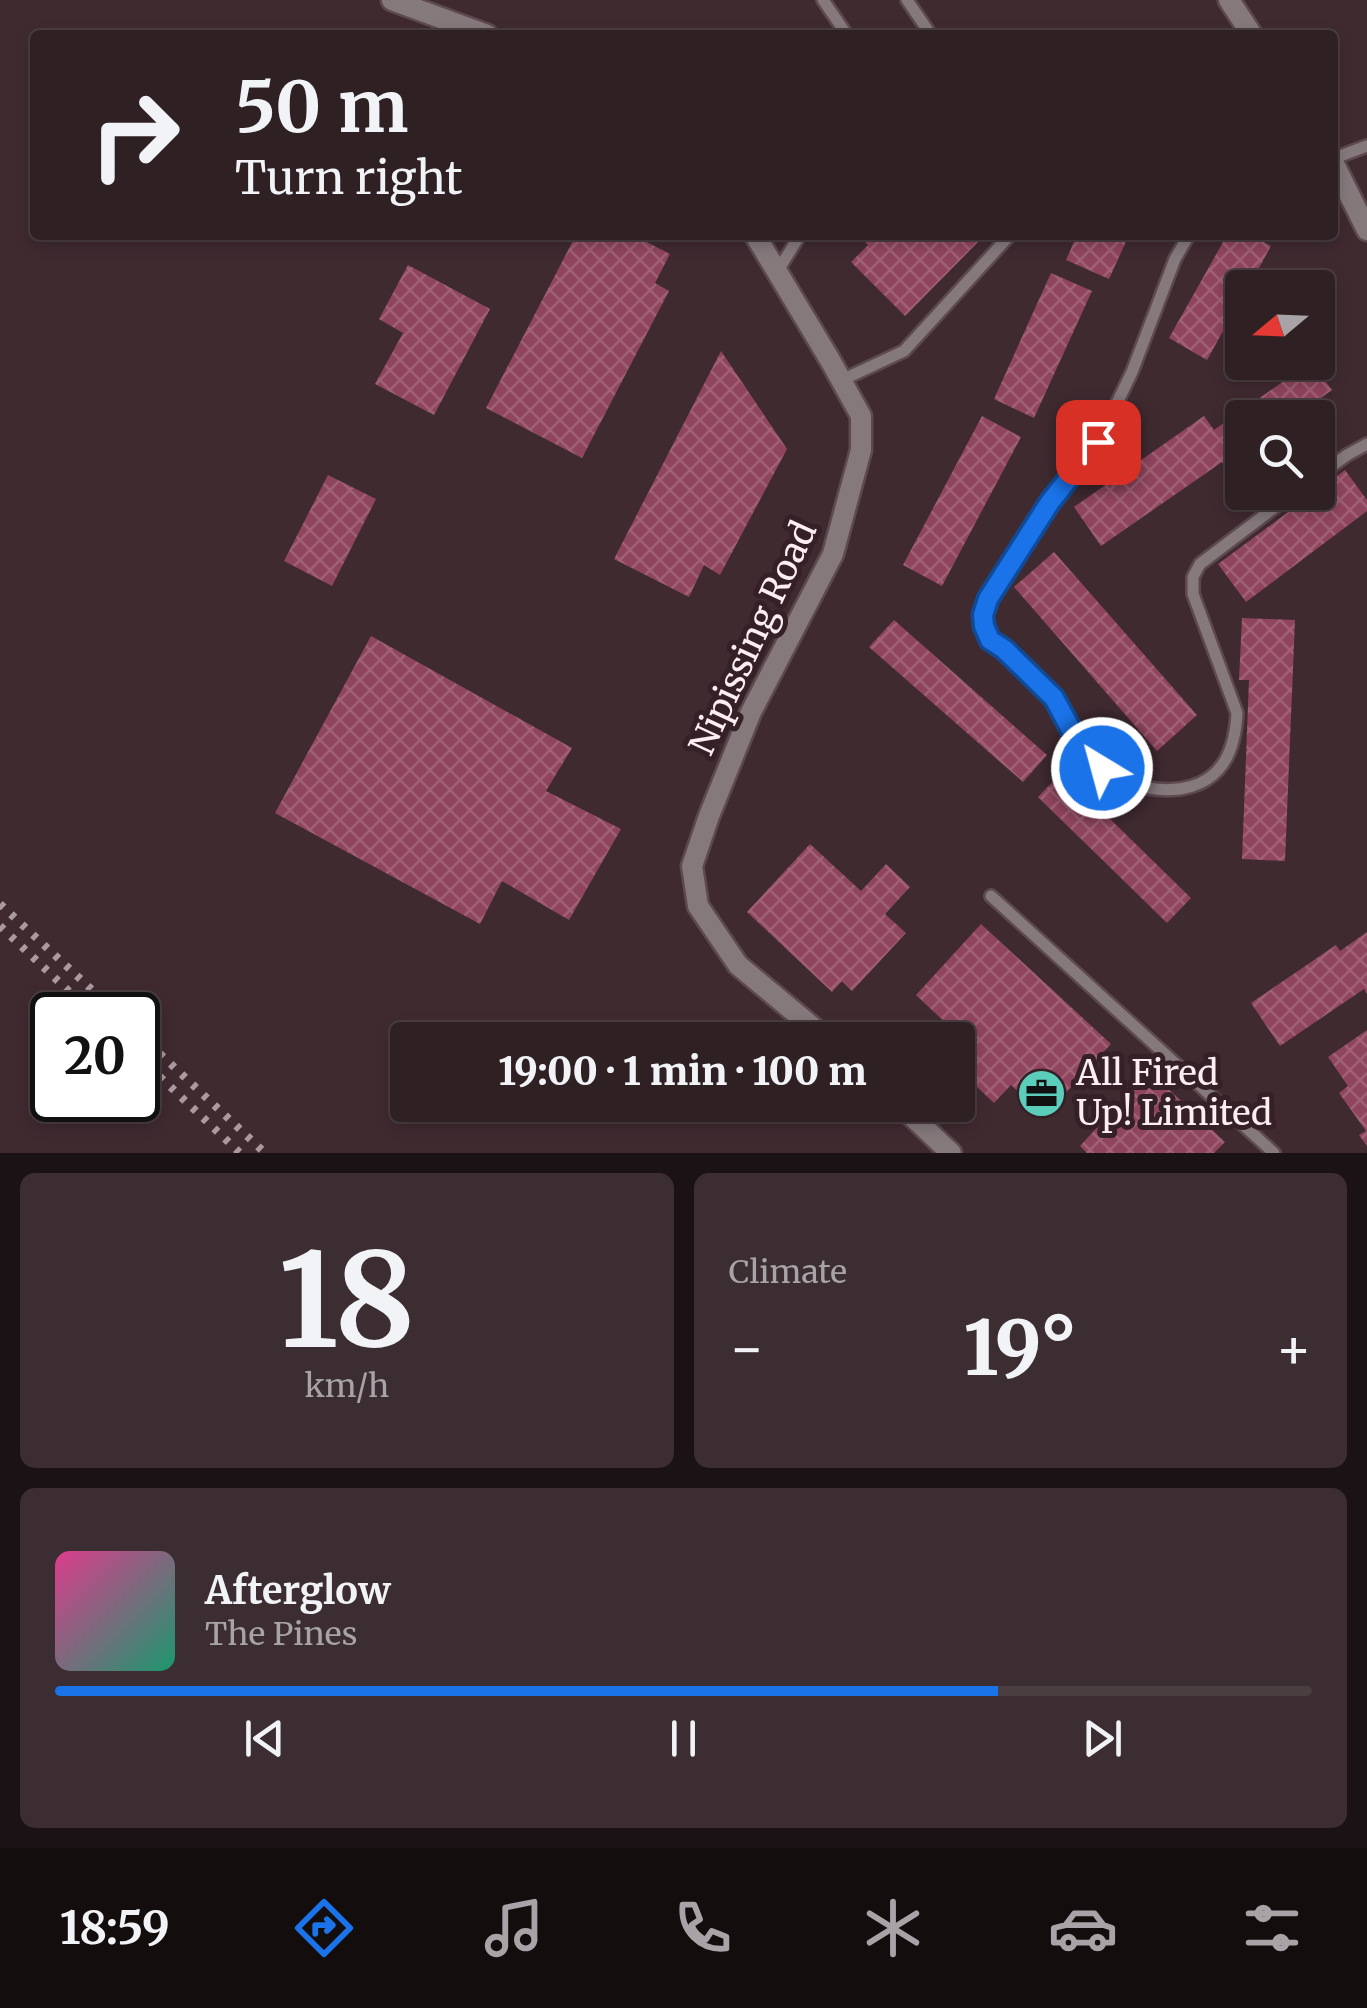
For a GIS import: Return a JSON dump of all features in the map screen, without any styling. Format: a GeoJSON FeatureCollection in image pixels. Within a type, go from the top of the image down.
{"type":"FeatureCollection","features":[{"type":"Feature","properties":{"kind":"street"},"geometry":{"type":"LineString","coordinates":[[392,0],[473,30]]}},
{"type":"Feature","properties":{"kind":"street"},"geometry":{"type":"LineString","coordinates":[[1229,0],[1249,30]]}},
{"type":"Feature","properties":{"kind":"street"},"geometry":{"type":"LineString","coordinates":[[1338,172],[1367,230]]}},
{"type":"Feature","properties":{"kind":"street","name":"Nipissing Road"},"geometry":{"type":"LineString","coordinates":[[757,240],[861,416],[861,450],[833,554],[751,712],[692,866],[698,906],[738,965],[806,1022]]}},
{"type":"Feature","properties":{"kind":"street"},"geometry":{"type":"LineString","coordinates":[[918,1122],[951,1153]]}},
{"type":"Feature","properties":{"kind":"lane"},"geometry":{"type":"LineString","coordinates":[[822,0],[843,30]]}},
{"type":"Feature","properties":{"kind":"lane"},"geometry":{"type":"LineString","coordinates":[[908,0],[928,30]]}},
{"type":"Feature","properties":{"kind":"lane"},"geometry":{"type":"LineString","coordinates":[[1338,158],[1367,146]]}},
{"type":"Feature","properties":{"kind":"lane"},"geometry":{"type":"LineString","coordinates":[[777,272],[797,240]]}},
{"type":"Feature","properties":{"kind":"lane"},"geometry":{"type":"LineString","coordinates":[[842,380],[904,351],[1005,240]]}},
{"type":"Feature","properties":{"kind":"lane"},"geometry":{"type":"LineString","coordinates":[[1186,240],[1132,372],[1098,442],[1050,502],[988,599],[983,615],[990,640],[1054,698],[1081,748],[1102,768],[1140,788],[1184,788],[1200,782],[1217,772],[1228,754],[1236,733],[1237,712],[1193,594],[1193,578],[1200,564],[1271,510]]}},
{"type":"Feature","properties":{"kind":"lane"},"geometry":{"type":"LineString","coordinates":[[1335,464],[1367,444]]}},
{"type":"Feature","properties":{"kind":"lane"},"geometry":{"type":"LineString","coordinates":[[991,896],[1274,1153]]}},
{"type":"Feature","properties":{"kind":"building"},"geometry":{"type":"Polygon","coordinates":[[[573,240],[643,240],[670,254],[655,283],[669,291],[582,458],[486,408],[573,240]]]}},
{"type":"Feature","properties":{"kind":"building"},"geometry":{"type":"Polygon","coordinates":[[[863,240],[980,240],[905,316],[851,262],[868,245],[863,240]]]}},
{"type":"Feature","properties":{"kind":"building"},"geometry":{"type":"Polygon","coordinates":[[[1075,240],[1127,240],[1109,279],[1066,260],[1075,240]]]}},
{"type":"Feature","properties":{"kind":"building"},"geometry":{"type":"Polygon","coordinates":[[[1224,240],[1260,240],[1271,246],[1258,270],[1225,270],[1225,328],[1207,360],[1169,338],[1224,240]]]}},
{"type":"Feature","properties":{"kind":"building"},"geometry":{"type":"Polygon","coordinates":[[[408,265],[490,309],[434,415],[375,384],[403,333],[379,319],[408,265]]]}},
{"type":"Feature","properties":{"kind":"building"},"geometry":{"type":"Polygon","coordinates":[[[1051,273],[1092,291],[1034,418],[994,399],[1051,273]]]}},
{"type":"Feature","properties":{"kind":"building"},"geometry":{"type":"Polygon","coordinates":[[[721,351],[787,449],[720,575],[704,565],[689,597],[614,559],[721,351]]]}},
{"type":"Feature","properties":{"kind":"building"},"geometry":{"type":"Polygon","coordinates":[[[1285,380],[1324,380],[1332,390],[1318,400],[1257,400],[1285,380]]]}},
{"type":"Feature","properties":{"kind":"building"},"geometry":{"type":"Polygon","coordinates":[[[982,416],[1021,437],[942,586],[903,565],[982,416]]]}},
{"type":"Feature","properties":{"kind":"building"},"geometry":{"type":"Polygon","coordinates":[[[1204,416],[1214,430],[1225,422],[1225,464],[1222,462],[1101,546],[1074,507],[1204,416]]]}},
{"type":"Feature","properties":{"kind":"building"},"geometry":{"type":"Polygon","coordinates":[[[1345,470],[1367,500],[1367,511],[1246,602],[1218,564],[1291,510],[1335,510],[1335,477],[1345,470]]]}},
{"type":"Feature","properties":{"kind":"building"},"geometry":{"type":"Polygon","coordinates":[[[328,475],[376,499],[332,586],[284,561],[328,475]]]}},
{"type":"Feature","properties":{"kind":"building"},"geometry":{"type":"Polygon","coordinates":[[[1054,552],[1197,715],[1157,751],[1014,587],[1054,552]]]}},
{"type":"Feature","properties":{"kind":"building"},"geometry":{"type":"Polygon","coordinates":[[[1242,618],[1295,620],[1285,861],[1242,859],[1249,680],[1239,680],[1242,618]]]}},
{"type":"Feature","properties":{"kind":"building"},"geometry":{"type":"Polygon","coordinates":[[[894,620],[1047,755],[1023,782],[869,647],[894,620]]]}},
{"type":"Feature","properties":{"kind":"building"},"geometry":{"type":"Polygon","coordinates":[[[371,636],[572,748],[546,791],[621,829],[569,920],[502,881],[480,924],[275,813],[371,636]]]}},
{"type":"Feature","properties":{"kind":"building"},"geometry":{"type":"Polygon","coordinates":[[[1062,772],[1191,898],[1167,923],[1038,797],[1062,772]]]}},
{"type":"Feature","properties":{"kind":"building"},"geometry":{"type":"Polygon","coordinates":[[[810,844],[861,891],[886,864],[910,887],[885,914],[906,933],[852,991],[842,981],[832,992],[747,912],[810,844]]]}},
{"type":"Feature","properties":{"kind":"building"},"geometry":{"type":"Polygon","coordinates":[[[981,924],[1111,1044],[1044,1116],[1011,1085],[994,1103],[975,1085],[975,1022],[945,1022],[916,995],[981,924]]]}},
{"type":"Feature","properties":{"kind":"building"},"geometry":{"type":"Polygon","coordinates":[[[1367,932],[1367,994],[1364,989],[1280,1046],[1251,1003],[1336,945],[1340,951],[1367,932]]]}},
{"type":"Feature","properties":{"kind":"building"},"geometry":{"type":"Polygon","coordinates":[[[1367,1030],[1367,1146],[1359,1135],[1366,1131],[1339,1093],[1348,1086],[1328,1057],[1367,1030]]]}},
{"type":"Feature","properties":{"kind":"building"},"geometry":{"type":"Polygon","coordinates":[[[1149,1071],[1225,1142],[1214,1153],[1087,1153],[1080,1146],[1149,1071]]]}},
{"type":"Feature","properties":{"kind":"railway"},"geometry":{"type":"LineString","coordinates":[[0,904],[94,992]]}},
{"type":"Feature","properties":{"kind":"railway"},"geometry":{"type":"LineString","coordinates":[[0,926],[70,992]]}},
{"type":"Feature","properties":{"kind":"railway"},"geometry":{"type":"LineString","coordinates":[[160,1054],[265,1153]]}},
{"type":"Feature","properties":{"kind":"railway"},"geometry":{"type":"LineString","coordinates":[[160,1077],[240,1153]]}},
{"type":"Feature","properties":{"kind":"place","name":"All Fired Up! Limited"},"geometry":{"type":"Point","coordinates":[1041,1093]}},
{"type":"Feature","properties":{"kind":"route"},"geometry":{"type":"LineString","coordinates":[[1098,442],[1050,502],[988,599],[983,615],[990,640],[1054,698],[1081,748],[1102,768]]}}]}
